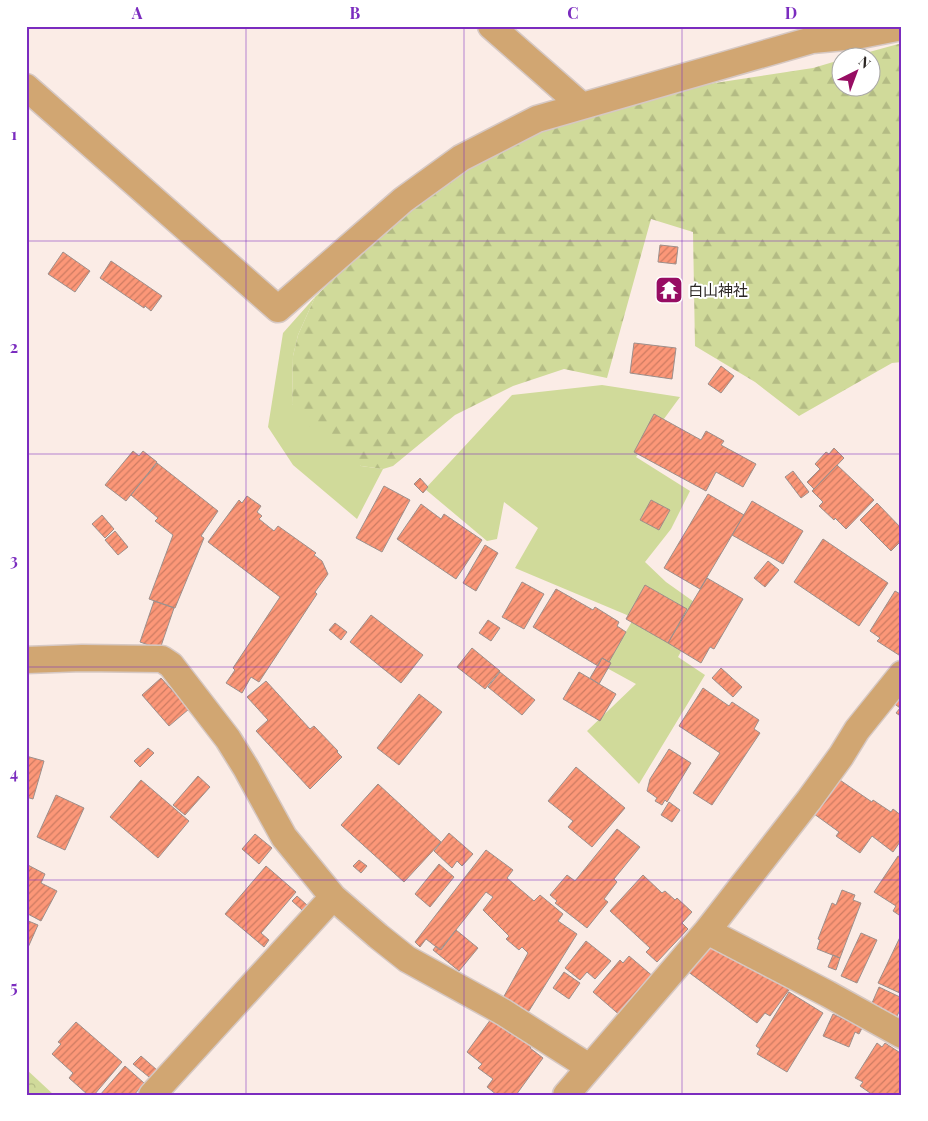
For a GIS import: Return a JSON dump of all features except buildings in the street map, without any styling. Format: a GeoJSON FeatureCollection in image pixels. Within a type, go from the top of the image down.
{"type":"FeatureCollection","features":[{"type":"Feature","properties":{"kind":"street"},"geometry":{"type":"LineString","coordinates":[[491,26],[582,106]]}},
{"type":"Feature","properties":{"kind":"street"},"geometry":{"type":"LineString","coordinates":[[26,87],[278,309],[403,200],[461,158],[537,119],[812,40],[856,36],[902,27]]}},
{"type":"Feature","properties":{"kind":"street"},"geometry":{"type":"LineString","coordinates":[[26,660],[82,658],[162,659],[171,665],[228,738],[284,837],[333,897],[407,959],[503,1012],[589,1067]]}},
{"type":"Feature","properties":{"kind":"street"},"geometry":{"type":"LineString","coordinates":[[566,1095],[707,931],[841,756],[857,730],[902,674]]}},
{"type":"Feature","properties":{"kind":"street"},"geometry":{"type":"LineString","coordinates":[[152,1095],[333,897]]}},
{"type":"Feature","properties":{"kind":"street"},"geometry":{"type":"LineString","coordinates":[[707,931],[902,1035]]}},
{"type":"Feature","properties":{"kind":"green space"},"geometry":{"type":"Polygon","coordinates":[[[902,43],[902,362],[892,363],[799,416],[755,382],[695,346],[693,232],[651,219],[607,378],[564,369],[513,386],[455,415],[393,466],[383,469],[361,466],[343,456],[297,415],[292,404],[293,356],[298,335],[315,297],[392,222],[476,159],[547,126],[643,94],[813,68],[830,63],[830,98],[880,98],[880,49],[902,43]]]}},
{"type":"Feature","properties":{"kind":"green space"},"geometry":{"type":"Polygon","coordinates":[[[315,297],[298,335],[293,356],[292,404],[361,466],[383,469],[357,519],[293,465],[268,427],[283,333],[315,297]]]}},
{"type":"Feature","properties":{"kind":"green space"},"geometry":{"type":"Polygon","coordinates":[[[602,385],[680,397],[636,457],[690,491],[671,529],[645,562],[666,582],[704,609],[678,657],[705,675],[639,784],[587,731],[636,684],[605,667],[634,618],[515,568],[538,528],[504,502],[497,539],[487,541],[425,489],[512,395],[602,385]]]}},
{"type":"Feature","properties":{"kind":"green space"},"geometry":{"type":"Polygon","coordinates":[[[26,1069],[54,1095],[26,1095],[26,1069]]]}},
{"type":"Feature","properties":{"kind":"place","name":"白山神社"},"geometry":{"type":"Point","coordinates":[669,290]}}]}
